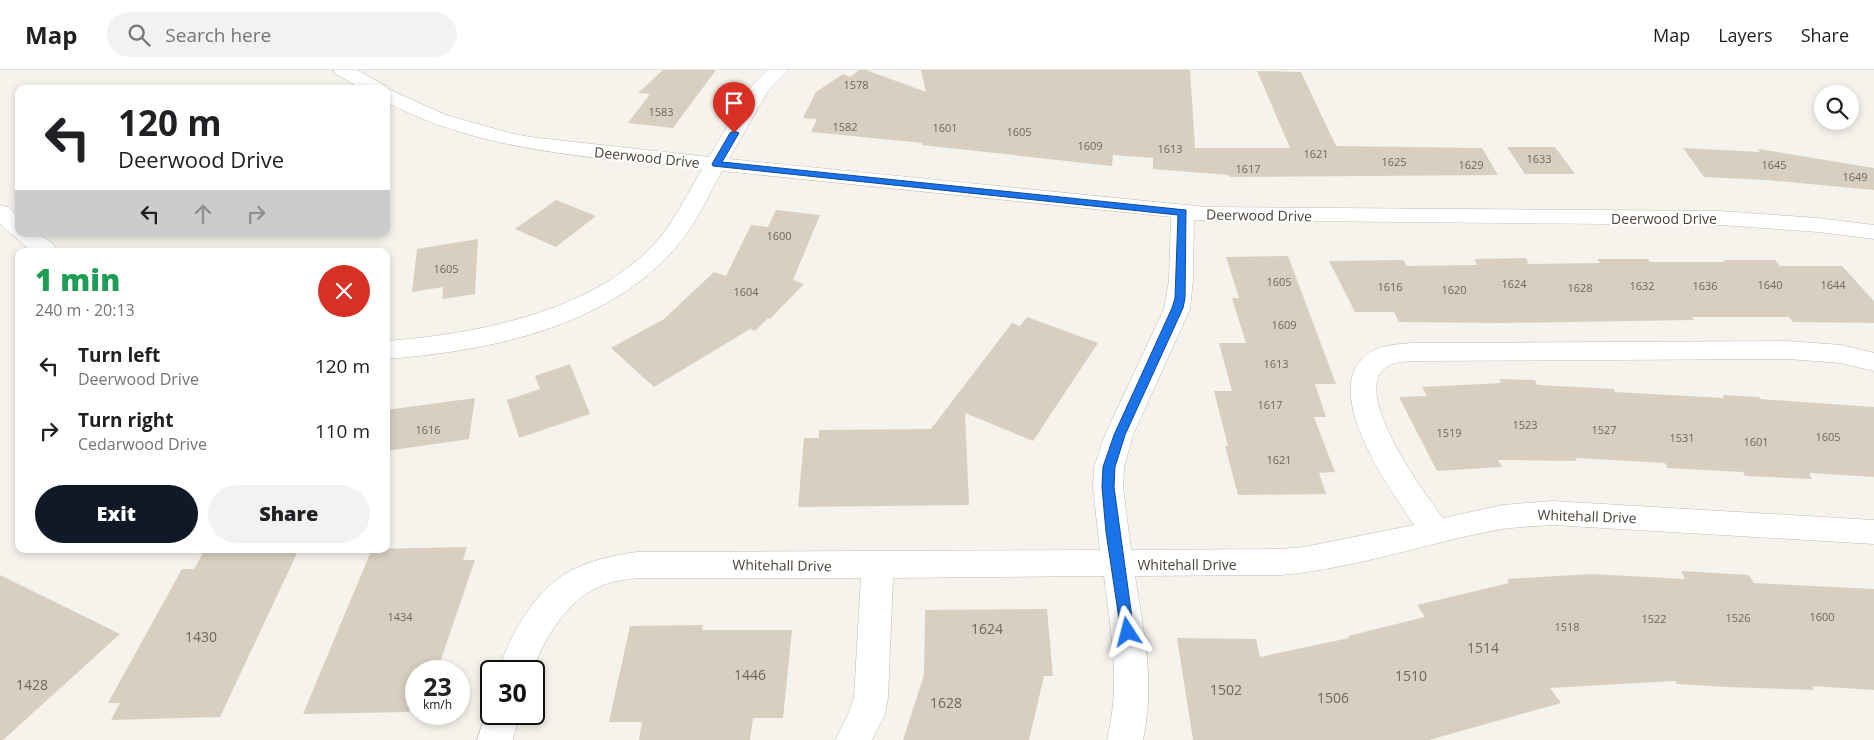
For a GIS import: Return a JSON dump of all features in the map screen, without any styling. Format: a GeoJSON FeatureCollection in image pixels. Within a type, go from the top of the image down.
{"type":"FeatureCollection","features":[{"type":"Feature","properties":{"kind":"street"},"geometry":{"type":"LineString","coordinates":[[343,70],[370,85]]}},
{"type":"Feature","properties":{"kind":"street"},"geometry":{"type":"LineString","coordinates":[[390,350],[434,346],[483,338],[536,324],[611,289],[646,264],[667,245],[760,88],[778,70]]}},
{"type":"Feature","properties":{"kind":"street","name":"Deerwood Drive"},"geometry":{"type":"LineString","coordinates":[[390,96],[444,122],[499,137],[559,148],[1183,212],[1305,216],[1720,218],[1818,225],[1874,232]]}},
{"type":"Feature","properties":{"kind":"street"},"geometry":{"type":"LineString","coordinates":[[0,212],[15,225]]}},
{"type":"Feature","properties":{"kind":"street"},"geometry":{"type":"LineString","coordinates":[[1125,740],[1130,718],[1132,663],[1117,564],[1108,487],[1109,467],[1119,435],[1178,308],[1183,212]]}},
{"type":"Feature","properties":{"kind":"street"},"geometry":{"type":"LineString","coordinates":[[0,237],[15,231]]}},
{"type":"Feature","properties":{"kind":"street"},"geometry":{"type":"LineString","coordinates":[[28,237],[42,248]]}},
{"type":"Feature","properties":{"kind":"street"},"geometry":{"type":"LineString","coordinates":[[1436,532],[1397,473],[1365,410],[1362,399],[1366,374],[1374,362],[1389,355],[1423,352],[1788,350],[1841,354],[1874,362]]}},
{"type":"Feature","properties":{"kind":"street","name":"Whitehall Drive"},"geometry":{"type":"LineString","coordinates":[[520,660],[533,630],[544,615],[572,587],[602,571],[637,565],[1247,564],[1304,560],[1380,546],[1503,517],[1552,513],[1874,532]]}},
{"type":"Feature","properties":{"kind":"street"},"geometry":{"type":"LineString","coordinates":[[853,740],[867,714],[872,697],[878,565]]}},
{"type":"Feature","properties":{"kind":"street"},"geometry":{"type":"LineString","coordinates":[[495,740],[499,725]]}},
{"type":"Feature","properties":{"kind":"building"},"geometry":{"type":"Polygon","coordinates":[[[663,70],[716,70],[673,128],[628,123],[650,94],[638,93],[663,70]]]}},
{"type":"Feature","properties":{"kind":"building"},"geometry":{"type":"Polygon","coordinates":[[[859,70],[866,70],[926,92],[921,70],[1190,70],[1195,148],[1290,148],[1257,71],[1301,72],[1336,146],[1482,148],[1498,175],[1230,177],[1229,175],[1153,169],[1153,158],[1113,155],[1112,166],[922,145],[923,143],[811,132],[817,119],[803,118],[816,92],[843,74],[850,77],[859,70]]]}},
{"type":"Feature","properties":{"kind":"building"},"geometry":{"type":"Polygon","coordinates":[[[1507,147],[1555,147],[1575,174],[1525,174],[1507,147]]]}},
{"type":"Feature","properties":{"kind":"building"},"geometry":{"type":"Polygon","coordinates":[[[1683,148],[1760,152],[1758,149],[1874,168],[1874,190],[1766,180],[1704,177],[1683,148]]]}},
{"type":"Feature","properties":{"kind":"building"},"geometry":{"type":"Polygon","coordinates":[[[556,200],[596,216],[556,247],[515,229],[556,200]]]}},
{"type":"Feature","properties":{"kind":"building"},"geometry":{"type":"Polygon","coordinates":[[[776,210],[820,215],[793,280],[804,284],[770,319],[768,318],[755,331],[750,329],[654,387],[611,348],[664,319],[714,272],[726,276],[751,225],[768,227],[776,210]]]}},
{"type":"Feature","properties":{"kind":"building"},"geometry":{"type":"Polygon","coordinates":[[[478,239],[475,294],[442,299],[443,287],[412,292],[417,249],[478,239]]]}},
{"type":"Feature","properties":{"kind":"building"},"geometry":{"type":"Polygon","coordinates":[[[1288,256],[1336,384],[1315,384],[1326,417],[1314,417],[1335,472],[1319,473],[1326,494],[1238,495],[1225,446],[1228,446],[1214,391],[1232,391],[1219,343],[1246,343],[1232,298],[1239,298],[1226,257],[1288,256]]]}},
{"type":"Feature","properties":{"kind":"building"},"geometry":{"type":"Polygon","coordinates":[[[1526,258],[1529,264],[1600,263],[1597,259],[1648,259],[1650,262],[1775,260],[1780,266],[1842,266],[1874,301],[1874,323],[1793,322],[1789,317],[1692,317],[1694,320],[1501,323],[1399,322],[1394,312],[1355,312],[1329,261],[1403,260],[1407,266],[1477,265],[1474,259],[1526,258]]]}},
{"type":"Feature","properties":{"kind":"building"},"geometry":{"type":"Polygon","coordinates":[[[1027,317],[1098,343],[1033,441],[965,413],[969,505],[798,507],[804,438],[819,438],[819,430],[931,429],[1012,323],[1020,326],[1027,317]]]}},
{"type":"Feature","properties":{"kind":"building"},"geometry":{"type":"Polygon","coordinates":[[[570,364],[590,414],[519,438],[507,400],[540,389],[535,376],[570,364]]]}},
{"type":"Feature","properties":{"kind":"building"},"geometry":{"type":"Polygon","coordinates":[[[1499,379],[1535,380],[1537,385],[1614,389],[1615,392],[1724,398],[1723,395],[1759,397],[1760,399],[1874,407],[1874,477],[1809,473],[1812,479],[1745,476],[1743,472],[1667,468],[1665,463],[1575,458],[1577,461],[1498,460],[1502,467],[1437,471],[1399,397],[1427,396],[1422,387],[1501,383],[1499,379]]]}},
{"type":"Feature","properties":{"kind":"building"},"geometry":{"type":"Polygon","coordinates":[[[475,398],[469,439],[390,450],[390,409],[475,398]]]}},
{"type":"Feature","properties":{"kind":"building"},"geometry":{"type":"Polygon","coordinates":[[[467,547],[463,560],[475,560],[441,660],[405,660],[405,712],[303,714],[370,553],[390,553],[390,549],[467,547]]]}},
{"type":"Feature","properties":{"kind":"building"},"geometry":{"type":"Polygon","coordinates":[[[203,553],[297,553],[220,717],[111,720],[120,703],[108,703],[182,569],[194,569],[203,553]]]}},
{"type":"Feature","properties":{"kind":"building"},"geometry":{"type":"Polygon","coordinates":[[[1681,571],[1749,575],[1754,583],[1874,589],[1874,690],[1812,686],[1814,690],[1726,687],[1677,684],[1675,681],[1550,688],[1561,703],[1429,740],[1193,740],[1177,638],[1256,639],[1260,657],[1349,638],[1348,636],[1425,617],[1417,605],[1509,583],[1507,579],[1591,574],[1685,579],[1681,571]]]}},
{"type":"Feature","properties":{"kind":"building"},"geometry":{"type":"Polygon","coordinates":[[[0,575],[120,634],[3,740],[0,740],[0,575]]]}},
{"type":"Feature","properties":{"kind":"building"},"geometry":{"type":"Polygon","coordinates":[[[1047,609],[1053,676],[1044,676],[1029,740],[903,740],[924,675],[925,610],[1047,609]]]}},
{"type":"Feature","properties":{"kind":"building"},"geometry":{"type":"Polygon","coordinates":[[[703,625],[702,630],[792,630],[783,718],[753,718],[750,740],[639,740],[642,722],[609,722],[630,626],[703,625]]]}},
{"type":"Feature","properties":{"kind":"route"},"geometry":{"type":"LineString","coordinates":[[734,133],[716,164],[1183,212],[1178,308],[1119,435],[1109,467],[1108,487],[1113,532],[1128,632]]}}]}
